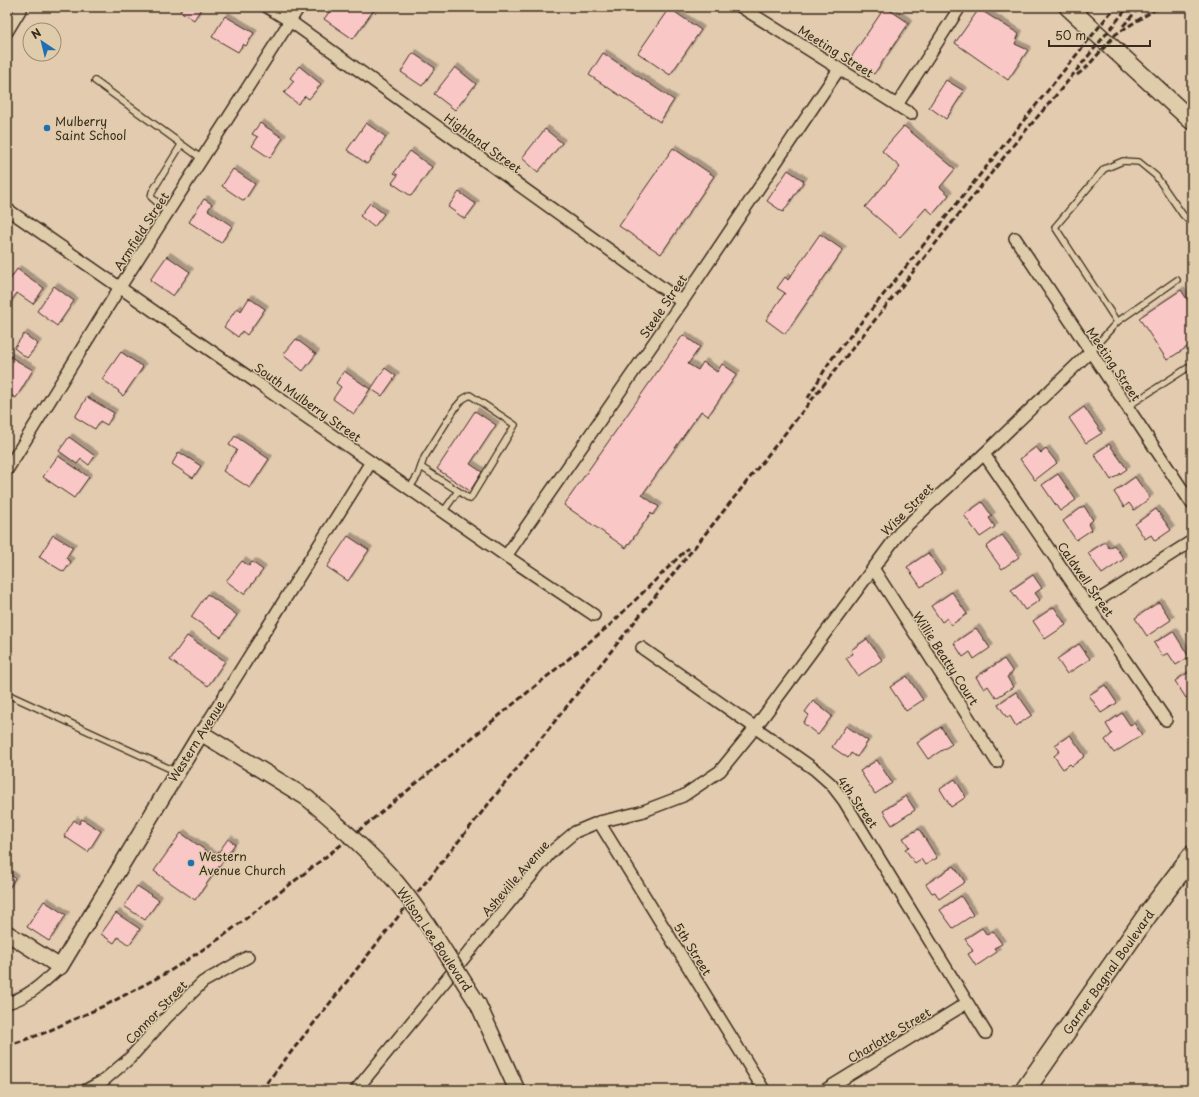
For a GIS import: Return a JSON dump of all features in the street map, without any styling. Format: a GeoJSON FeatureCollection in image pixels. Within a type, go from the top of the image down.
{"type":"FeatureCollection","features":[{"type":"Feature","properties":{"kind":"highway","name":"Garner Bagnal Boulevard"},"geometry":{"type":"LineString","coordinates":[[1025,1090],[1148,914],[1192,856]]}},
{"type":"Feature","properties":{"kind":"main road"},"geometry":{"type":"LineString","coordinates":[[1068,7],[1192,122]]}},
{"type":"Feature","properties":{"kind":"street"},"geometry":{"type":"LineString","coordinates":[[7,32],[22,7]]}},
{"type":"Feature","properties":{"kind":"street","name":"Highland Street"},"geometry":{"type":"LineString","coordinates":[[267,7],[290,21],[682,302]]}},
{"type":"Feature","properties":{"kind":"street","name":"Armfield Street"},"geometry":{"type":"LineString","coordinates":[[7,470],[120,287],[299,7]]}},
{"type":"Feature","properties":{"kind":"street","name":"Meeting Street"},"geometry":{"type":"LineString","coordinates":[[741,7],[911,114]]}},
{"type":"Feature","properties":{"kind":"street"},"geometry":{"type":"LineString","coordinates":[[896,105],[960,7]]}},
{"type":"Feature","properties":{"kind":"street","name":"Steele Street"},"geometry":{"type":"LineString","coordinates":[[506,556],[682,302],[839,69]]}},
{"type":"Feature","properties":{"kind":"street","name":"South Mulberry Street"},"geometry":{"type":"LineString","coordinates":[[7,209],[409,489],[594,615]]}},
{"type":"Feature","properties":{"kind":"street","name":"Meeting Street"},"geometry":{"type":"LineString","coordinates":[[1015,238],[1192,504]]}},
{"type":"Feature","properties":{"kind":"street","name":"Wise Street"},"geometry":{"type":"LineString","coordinates":[[755,728],[892,541],[908,523],[984,454],[1091,352]]}},
{"type":"Feature","properties":{"kind":"street","name":"Caldwell Street"},"geometry":{"type":"LineString","coordinates":[[984,454],[1166,720]]}},
{"type":"Feature","properties":{"kind":"street","name":"Western Avenue"},"geometry":{"type":"LineString","coordinates":[[7,1003],[24,997],[60,967],[201,733],[371,462]]}},
{"type":"Feature","properties":{"kind":"street"},"geometry":{"type":"LineString","coordinates":[[1089,606],[1192,541]]}},
{"type":"Feature","properties":{"kind":"street","name":"Willie Beatty Court"},"geometry":{"type":"LineString","coordinates":[[873,568],[997,762]]}},
{"type":"Feature","properties":{"kind":"street","name":"4th Street"},"geometry":{"type":"LineString","coordinates":[[642,648],[814,769],[831,784],[844,801],[986,1033]]}},
{"type":"Feature","properties":{"kind":"street","name":"Asheville Avenue"},"geometry":{"type":"LineString","coordinates":[[356,1090],[550,854],[575,832],[599,822],[641,812],[683,796],[720,771],[755,728]]}},
{"type":"Feature","properties":{"kind":"street","name":"Wilson Lee Boulevard"},"geometry":{"type":"LineString","coordinates":[[201,733],[307,798],[377,862],[396,883],[422,917],[478,1004],[517,1090]]}},
{"type":"Feature","properties":{"kind":"street","name":"5th Street"},"geometry":{"type":"LineString","coordinates":[[599,822],[764,1090]]}},
{"type":"Feature","properties":{"kind":"street"},"geometry":{"type":"LineString","coordinates":[[7,933],[60,967]]}},
{"type":"Feature","properties":{"kind":"street","name":"Connor Street"},"geometry":{"type":"LineString","coordinates":[[86,1090],[103,1081],[130,1058],[166,1018],[203,982],[248,957]]}},
{"type":"Feature","properties":{"kind":"street","name":"Charlotte Street"},"geometry":{"type":"LineString","coordinates":[[825,1090],[967,1003]]}},
{"type":"Feature","properties":{"kind":"lane"},"geometry":{"type":"LineString","coordinates":[[94,81],[202,159]]}},
{"type":"Feature","properties":{"kind":"lane"},"geometry":{"type":"LineString","coordinates":[[168,212],[151,197],[152,192],[182,145]]}},
{"type":"Feature","properties":{"kind":"lane"},"geometry":{"type":"LineString","coordinates":[[1117,322],[1055,227],[1104,169],[1123,161],[1139,162],[1156,176],[1183,215],[1192,224]]}},
{"type":"Feature","properties":{"kind":"lane"},"geometry":{"type":"LineString","coordinates":[[1091,352],[1117,322],[1177,280]]}},
{"type":"Feature","properties":{"kind":"lane"},"geometry":{"type":"LineString","coordinates":[[1127,407],[1192,365]]}},
{"type":"Feature","properties":{"kind":"lane"},"geometry":{"type":"LineString","coordinates":[[409,489],[418,474],[424,458],[456,407],[463,399],[470,395],[515,425],[470,499],[421,467]]}},
{"type":"Feature","properties":{"kind":"lane"},"geometry":{"type":"LineString","coordinates":[[443,512],[458,491]]}},
{"type":"Feature","properties":{"kind":"lane"},"geometry":{"type":"LineString","coordinates":[[7,694],[177,772]]}},
{"type":"Feature","properties":{"kind":"building"},"geometry":{"type":"Polygon","coordinates":[[[183,7],[202,7],[194,20],[180,11],[183,7]]]}},
{"type":"Feature","properties":{"kind":"building"},"geometry":{"type":"Polygon","coordinates":[[[333,7],[376,7],[353,39],[324,19],[333,7]]]}},
{"type":"Feature","properties":{"kind":"building"},"geometry":{"type":"Polygon","coordinates":[[[885,7],[909,23],[874,74],[850,59],[885,7]]]}},
{"type":"Feature","properties":{"kind":"building"},"geometry":{"type":"Polygon","coordinates":[[[669,8],[701,30],[670,75],[638,53],[669,8]]]}},
{"type":"Feature","properties":{"kind":"building"},"geometry":{"type":"Polygon","coordinates":[[[979,9],[1019,34],[1015,44],[1028,50],[1008,80],[955,43],[979,9]]]}},
{"type":"Feature","properties":{"kind":"building"},"geometry":{"type":"Polygon","coordinates":[[[225,16],[254,33],[246,46],[243,44],[238,52],[212,37],[225,16]]]}},
{"type":"Feature","properties":{"kind":"building"},"geometry":{"type":"Polygon","coordinates":[[[413,53],[435,68],[422,86],[401,72],[413,53]]]}},
{"type":"Feature","properties":{"kind":"building"},"geometry":{"type":"Polygon","coordinates":[[[603,53],[674,100],[660,122],[589,75],[603,53]]]}},
{"type":"Feature","properties":{"kind":"building"},"geometry":{"type":"Polygon","coordinates":[[[299,66],[321,84],[309,99],[305,96],[298,104],[284,93],[294,81],[290,78],[299,66]]]}},
{"type":"Feature","properties":{"kind":"building"},"geometry":{"type":"Polygon","coordinates":[[[455,67],[476,84],[455,110],[434,94],[455,67]]]}},
{"type":"Feature","properties":{"kind":"building"},"geometry":{"type":"Polygon","coordinates":[[[946,80],[964,91],[946,119],[929,107],[946,80]]]}},
{"type":"Feature","properties":{"kind":"building"},"geometry":{"type":"Polygon","coordinates":[[[260,123],[283,138],[270,158],[252,146],[258,137],[252,134],[260,123]]]}},
{"type":"Feature","properties":{"kind":"building"},"geometry":{"type":"Polygon","coordinates":[[[366,123],[386,137],[367,164],[347,150],[366,123]]]}},
{"type":"Feature","properties":{"kind":"building"},"geometry":{"type":"Polygon","coordinates":[[[904,126],[955,169],[940,187],[949,195],[933,214],[926,208],[900,237],[865,207],[900,167],[882,151],[904,126]]]}},
{"type":"Feature","properties":{"kind":"building"},"geometry":{"type":"Polygon","coordinates":[[[545,129],[562,143],[538,172],[522,158],[545,129]]]}},
{"type":"Feature","properties":{"kind":"building"},"geometry":{"type":"Polygon","coordinates":[[[673,148],[714,176],[661,254],[619,226],[673,148]]]}},
{"type":"Feature","properties":{"kind":"building"},"geometry":{"type":"Polygon","coordinates":[[[410,151],[432,167],[411,196],[392,183],[398,175],[394,173],[410,151]]]}},
{"type":"Feature","properties":{"kind":"building"},"geometry":{"type":"Polygon","coordinates":[[[233,169],[255,184],[244,201],[222,186],[233,169]]]}},
{"type":"Feature","properties":{"kind":"building"},"geometry":{"type":"Polygon","coordinates":[[[788,170],[804,181],[783,212],[767,201],[788,170]]]}},
{"type":"Feature","properties":{"kind":"building"},"geometry":{"type":"Polygon","coordinates":[[[459,192],[476,204],[465,219],[448,207],[459,192]]]}},
{"type":"Feature","properties":{"kind":"building"},"geometry":{"type":"Polygon","coordinates":[[[204,199],[212,204],[208,210],[232,226],[221,243],[189,222],[204,199]]]}},
{"type":"Feature","properties":{"kind":"building"},"geometry":{"type":"Polygon","coordinates":[[[370,203],[384,214],[374,227],[360,216],[370,203]]]}},
{"type":"Feature","properties":{"kind":"building"},"geometry":{"type":"Polygon","coordinates":[[[820,234],[843,250],[785,334],[766,320],[785,293],[777,288],[785,277],[788,280],[820,234]]]}},
{"type":"Feature","properties":{"kind":"building"},"geometry":{"type":"Polygon","coordinates":[[[167,256],[190,272],[173,296],[150,280],[167,256]]]}},
{"type":"Feature","properties":{"kind":"building"},"geometry":{"type":"Polygon","coordinates":[[[17,269],[44,288],[33,304],[17,293],[7,307],[7,284],[17,269]]]}},
{"type":"Feature","properties":{"kind":"building"},"geometry":{"type":"Polygon","coordinates":[[[54,286],[74,301],[57,326],[37,311],[54,286]]]}},
{"type":"Feature","properties":{"kind":"building"},"geometry":{"type":"Polygon","coordinates":[[[1181,290],[1192,307],[1192,344],[1167,360],[1139,318],[1181,290]]]}},
{"type":"Feature","properties":{"kind":"building"},"geometry":{"type":"Polygon","coordinates":[[[249,298],[265,309],[247,335],[242,331],[238,337],[224,327],[237,308],[241,311],[249,298]]]}},
{"type":"Feature","properties":{"kind":"building"},"geometry":{"type":"Polygon","coordinates":[[[24,334],[38,344],[27,358],[14,348],[24,334]]]}},
{"type":"Feature","properties":{"kind":"building"},"geometry":{"type":"Polygon","coordinates":[[[683,335],[700,347],[688,364],[698,370],[703,362],[717,372],[722,364],[737,374],[708,416],[701,411],[642,495],[659,507],[653,515],[651,513],[626,548],[564,505],[683,335]]]}},
{"type":"Feature","properties":{"kind":"building"},"geometry":{"type":"Polygon","coordinates":[[[296,339],[316,354],[303,371],[283,355],[296,339]]]}},
{"type":"Feature","properties":{"kind":"building"},"geometry":{"type":"Polygon","coordinates":[[[121,352],[143,367],[123,396],[118,392],[119,391],[102,379],[121,352]]]}},
{"type":"Feature","properties":{"kind":"building"},"geometry":{"type":"Polygon","coordinates":[[[7,355],[33,370],[16,398],[7,393],[7,355]]]}},
{"type":"Feature","properties":{"kind":"building"},"geometry":{"type":"Polygon","coordinates":[[[385,368],[396,376],[382,396],[371,389],[385,368]]]}},
{"type":"Feature","properties":{"kind":"building"},"geometry":{"type":"Polygon","coordinates":[[[344,371],[370,389],[354,414],[333,399],[341,387],[336,383],[344,371]]]}},
{"type":"Feature","properties":{"kind":"building"},"geometry":{"type":"Polygon","coordinates":[[[87,397],[114,413],[107,425],[100,421],[95,429],[75,417],[87,397]]]}},
{"type":"Feature","properties":{"kind":"building"},"geometry":{"type":"Polygon","coordinates":[[[1084,407],[1102,433],[1086,443],[1069,418],[1084,407]]]}},
{"type":"Feature","properties":{"kind":"building"},"geometry":{"type":"Polygon","coordinates":[[[475,411],[496,425],[470,464],[482,472],[470,491],[437,469],[475,411]]]}},
{"type":"Feature","properties":{"kind":"building"},"geometry":{"type":"Polygon","coordinates":[[[235,436],[269,459],[250,488],[223,471],[237,450],[229,445],[235,436]]]}},
{"type":"Feature","properties":{"kind":"building"},"geometry":{"type":"Polygon","coordinates":[[[69,437],[95,456],[89,465],[81,459],[77,464],[59,451],[69,437]]]}},
{"type":"Feature","properties":{"kind":"building"},"geometry":{"type":"Polygon","coordinates":[[[1109,444],[1127,469],[1111,480],[1094,454],[1109,444]]]}},
{"type":"Feature","properties":{"kind":"building"},"geometry":{"type":"Polygon","coordinates":[[[1036,447],[1041,453],[1046,449],[1057,463],[1035,480],[1020,459],[1036,447]]]}},
{"type":"Feature","properties":{"kind":"building"},"geometry":{"type":"Polygon","coordinates":[[[179,452],[201,466],[193,478],[172,464],[179,452]]]}},
{"type":"Feature","properties":{"kind":"building"},"geometry":{"type":"Polygon","coordinates":[[[58,456],[89,477],[74,498],[43,477],[58,456]]]}},
{"type":"Feature","properties":{"kind":"building"},"geometry":{"type":"Polygon","coordinates":[[[1058,474],[1076,500],[1060,511],[1042,485],[1058,474]]]}},
{"type":"Feature","properties":{"kind":"building"},"geometry":{"type":"Polygon","coordinates":[[[1135,477],[1150,498],[1134,510],[1129,503],[1124,507],[1114,492],[1135,477]]]}},
{"type":"Feature","properties":{"kind":"building"},"geometry":{"type":"Polygon","coordinates":[[[982,502],[992,516],[989,518],[995,527],[980,537],[964,515],[982,502]]]}},
{"type":"Feature","properties":{"kind":"building"},"geometry":{"type":"Polygon","coordinates":[[[1084,506],[1093,520],[1088,524],[1091,530],[1076,540],[1063,521],[1084,506]]]}},
{"type":"Feature","properties":{"kind":"building"},"geometry":{"type":"Polygon","coordinates":[[[1156,509],[1171,530],[1155,541],[1151,535],[1145,539],[1135,524],[1156,509]]]}},
{"type":"Feature","properties":{"kind":"building"},"geometry":{"type":"Polygon","coordinates":[[[53,535],[73,547],[66,558],[71,562],[64,572],[39,557],[53,535]]]}},
{"type":"Feature","properties":{"kind":"building"},"geometry":{"type":"Polygon","coordinates":[[[1002,535],[1019,557],[1002,569],[986,547],[1002,535]]]}},
{"type":"Feature","properties":{"kind":"building"},"geometry":{"type":"Polygon","coordinates":[[[348,536],[369,550],[348,581],[327,567],[348,536]]]}},
{"type":"Feature","properties":{"kind":"building"},"geometry":{"type":"Polygon","coordinates":[[[1105,542],[1109,548],[1114,545],[1124,559],[1102,574],[1088,553],[1105,542]]]}},
{"type":"Feature","properties":{"kind":"building"},"geometry":{"type":"Polygon","coordinates":[[[928,553],[942,573],[921,587],[907,567],[928,553]]]}},
{"type":"Feature","properties":{"kind":"building"},"geometry":{"type":"Polygon","coordinates":[[[242,561],[249,566],[252,562],[263,570],[244,594],[226,581],[242,561]]]}},
{"type":"Feature","properties":{"kind":"building"},"geometry":{"type":"Polygon","coordinates":[[[1033,575],[1042,588],[1035,593],[1040,600],[1025,610],[1011,590],[1033,575]]]}},
{"type":"Feature","properties":{"kind":"building"},"geometry":{"type":"Polygon","coordinates":[[[952,592],[967,614],[951,625],[947,618],[942,622],[931,606],[952,592]]]}},
{"type":"Feature","properties":{"kind":"building"},"geometry":{"type":"Polygon","coordinates":[[[207,594],[237,615],[221,637],[191,617],[207,594]]]}},
{"type":"Feature","properties":{"kind":"building"},"geometry":{"type":"Polygon","coordinates":[[[1192,594],[1192,603],[1188,597],[1192,594]]]}},
{"type":"Feature","properties":{"kind":"building"},"geometry":{"type":"Polygon","coordinates":[[[1159,602],[1171,620],[1147,636],[1135,618],[1159,602]]]}},
{"type":"Feature","properties":{"kind":"building"},"geometry":{"type":"Polygon","coordinates":[[[1192,603],[1192,619],[1185,608],[1192,603]]]}},
{"type":"Feature","properties":{"kind":"building"},"geometry":{"type":"Polygon","coordinates":[[[1054,607],[1066,625],[1045,639],[1033,621],[1054,607]]]}},
{"type":"Feature","properties":{"kind":"building"},"geometry":{"type":"Polygon","coordinates":[[[976,628],[990,648],[974,659],[970,652],[963,657],[954,643],[976,628]]]}},
{"type":"Feature","properties":{"kind":"building"},"geometry":{"type":"Polygon","coordinates":[[[1173,631],[1189,657],[1176,665],[1168,653],[1162,656],[1154,643],[1173,631]]]}},
{"type":"Feature","properties":{"kind":"building"},"geometry":{"type":"Polygon","coordinates":[[[187,636],[225,661],[208,686],[170,660],[187,636]]]}},
{"type":"Feature","properties":{"kind":"building"},"geometry":{"type":"Polygon","coordinates":[[[867,639],[882,660],[858,676],[846,658],[853,654],[851,650],[867,639]]]}},
{"type":"Feature","properties":{"kind":"building"},"geometry":{"type":"Polygon","coordinates":[[[1079,644],[1090,659],[1067,674],[1057,659],[1079,644]]]}},
{"type":"Feature","properties":{"kind":"building"},"geometry":{"type":"Polygon","coordinates":[[[1004,659],[1013,672],[1007,677],[1013,687],[996,698],[988,686],[984,689],[976,677],[1004,659]]]}},
{"type":"Feature","properties":{"kind":"building"},"geometry":{"type":"Polygon","coordinates":[[[1192,670],[1192,694],[1186,698],[1175,681],[1192,670]]]}},
{"type":"Feature","properties":{"kind":"building"},"geometry":{"type":"Polygon","coordinates":[[[907,676],[923,700],[906,711],[890,687],[907,676]]]}},
{"type":"Feature","properties":{"kind":"building"},"geometry":{"type":"Polygon","coordinates":[[[1105,685],[1117,703],[1101,713],[1089,695],[1105,685]]]}},
{"type":"Feature","properties":{"kind":"building"},"geometry":{"type":"Polygon","coordinates":[[[1016,692],[1032,715],[1016,726],[1010,716],[1007,718],[998,704],[1016,692]]]}},
{"type":"Feature","properties":{"kind":"building"},"geometry":{"type":"Polygon","coordinates":[[[813,701],[832,716],[818,735],[803,723],[809,715],[805,712],[813,701]]]}},
{"type":"Feature","properties":{"kind":"building"},"geometry":{"type":"Polygon","coordinates":[[[1122,713],[1130,725],[1134,723],[1142,735],[1114,753],[1105,740],[1112,734],[1106,724],[1122,713]]]}},
{"type":"Feature","properties":{"kind":"building"},"geometry":{"type":"Polygon","coordinates":[[[846,726],[868,741],[857,757],[851,753],[848,758],[832,747],[846,726]]]}},
{"type":"Feature","properties":{"kind":"building"},"geometry":{"type":"Polygon","coordinates":[[[941,727],[952,744],[928,759],[917,743],[941,727]]]}},
{"type":"Feature","properties":{"kind":"building"},"geometry":{"type":"Polygon","coordinates":[[[1070,735],[1085,756],[1072,766],[1070,764],[1063,769],[1054,756],[1060,751],[1055,745],[1070,735]]]}},
{"type":"Feature","properties":{"kind":"building"},"geometry":{"type":"Polygon","coordinates":[[[877,760],[892,783],[875,794],[860,771],[877,760]]]}},
{"type":"Feature","properties":{"kind":"building"},"geometry":{"type":"Polygon","coordinates":[[[955,779],[966,797],[951,807],[940,789],[955,779]]]}},
{"type":"Feature","properties":{"kind":"building"},"geometry":{"type":"Polygon","coordinates":[[[906,796],[915,810],[892,825],[883,811],[906,796]]]}},
{"type":"Feature","properties":{"kind":"building"},"geometry":{"type":"Polygon","coordinates":[[[82,819],[101,831],[88,852],[64,836],[74,820],[79,824],[82,819]]]}},
{"type":"Feature","properties":{"kind":"building"},"geometry":{"type":"Polygon","coordinates":[[[919,829],[937,858],[925,865],[921,859],[915,863],[905,849],[909,847],[903,838],[919,829]]]}},
{"type":"Feature","properties":{"kind":"building"},"geometry":{"type":"Polygon","coordinates":[[[181,833],[215,857],[228,839],[235,844],[195,900],[154,871],[181,833]]]}},
{"type":"Feature","properties":{"kind":"building"},"geometry":{"type":"Polygon","coordinates":[[[954,866],[965,882],[939,899],[935,892],[932,893],[926,884],[954,866]]]}},
{"type":"Feature","properties":{"kind":"building"},"geometry":{"type":"Polygon","coordinates":[[[7,873],[15,878],[7,891],[7,873]]]}},
{"type":"Feature","properties":{"kind":"building"},"geometry":{"type":"Polygon","coordinates":[[[137,886],[159,900],[145,920],[124,906],[137,886]]]}},
{"type":"Feature","properties":{"kind":"building"},"geometry":{"type":"Polygon","coordinates":[[[961,896],[973,915],[953,928],[940,910],[961,896]]]}},
{"type":"Feature","properties":{"kind":"building"},"geometry":{"type":"Polygon","coordinates":[[[44,901],[66,915],[49,941],[27,927],[44,901]]]}},
{"type":"Feature","properties":{"kind":"building"},"geometry":{"type":"Polygon","coordinates":[[[116,913],[140,929],[129,945],[118,937],[114,943],[101,934],[116,913]]]}},
{"type":"Feature","properties":{"kind":"building"},"geometry":{"type":"Polygon","coordinates":[[[982,928],[987,935],[993,931],[1002,944],[994,948],[997,952],[976,966],[968,954],[973,951],[965,939],[982,928]]]}},
{"type":"Feature","properties":{"kind":"railway"},"geometry":{"type":"LineString","coordinates":[[808,398],[830,361],[1115,7]]}},
{"type":"Feature","properties":{"kind":"railway"},"geometry":{"type":"LineString","coordinates":[[261,1090],[1016,142],[1128,7]]}},
{"type":"Feature","properties":{"kind":"railway"},"geometry":{"type":"LineString","coordinates":[[1123,26],[1140,7]]}},
{"type":"Feature","properties":{"kind":"railway"},"geometry":{"type":"LineString","coordinates":[[1077,75],[1086,68],[1116,34],[1159,7]]}},
{"type":"Feature","properties":{"kind":"railway"},"geometry":{"type":"LineString","coordinates":[[7,1046],[44,1033],[108,1004],[170,971],[222,937],[341,845],[610,625],[688,548]]}},
{"type":"Feature","properties":{"kind":"place","name":"Mulberry Saint School"},"geometry":{"type":"Point","coordinates":[47,128]}},
{"type":"Feature","properties":{"kind":"place","name":"Western Avenue Church"},"geometry":{"type":"Point","coordinates":[191,863]}}]}
